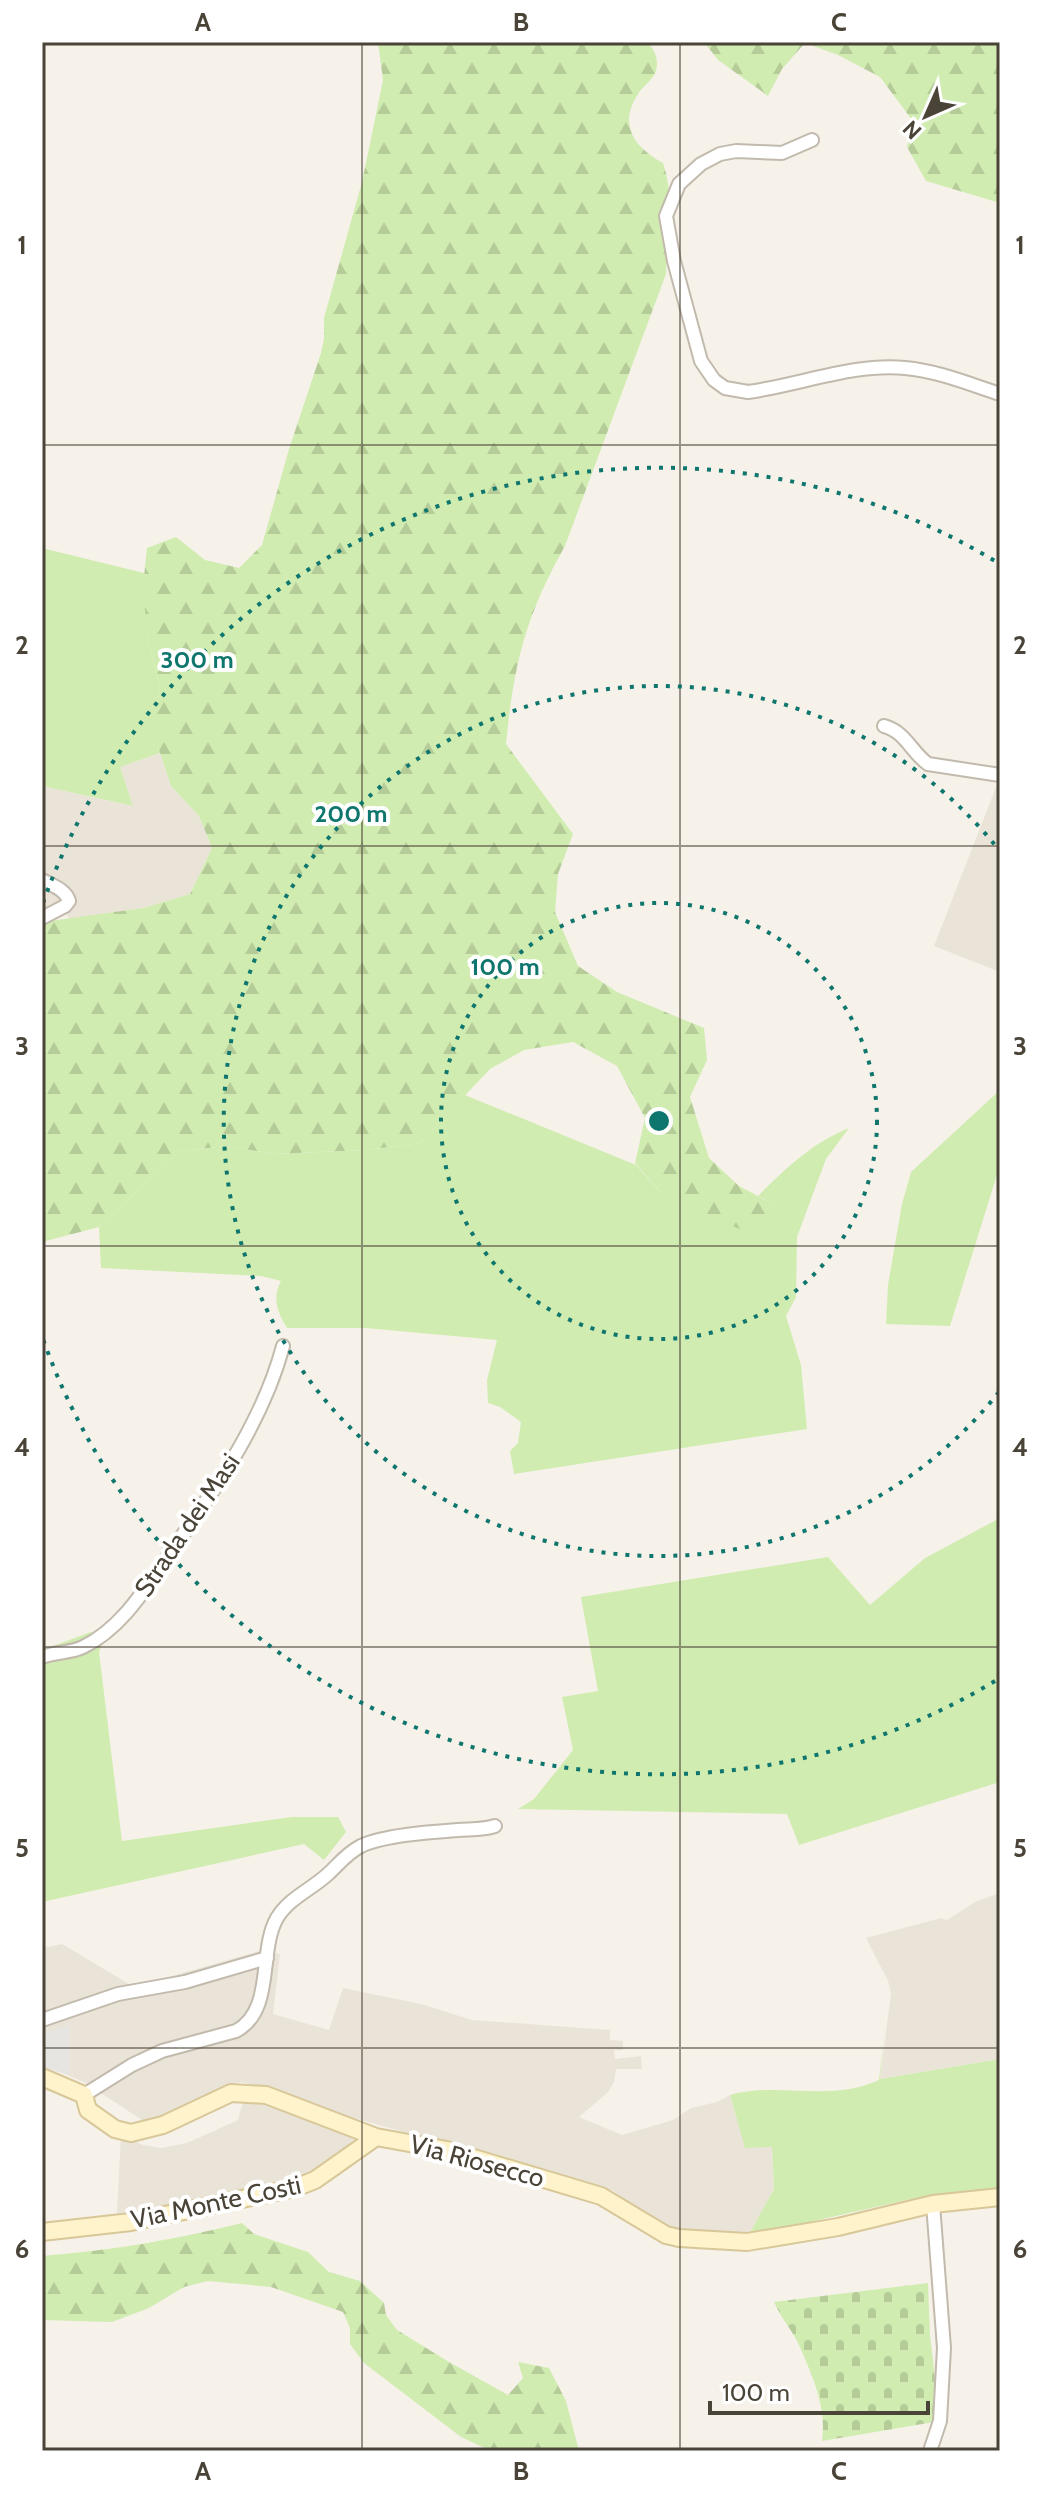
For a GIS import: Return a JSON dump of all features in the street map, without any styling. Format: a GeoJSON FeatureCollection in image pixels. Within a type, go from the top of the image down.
{"type":"FeatureCollection","features":[{"type":"Feature","properties":{"kind":"street"},"geometry":{"type":"LineString","coordinates":[[812,140],[782,153],[747,151],[720,154],[701,164],[679,184],[666,216],[669,242],[698,353],[714,380],[731,390],[748,392],[865,369],[907,368],[949,377],[1000,394]]}},
{"type":"Feature","properties":{"kind":"street"},"geometry":{"type":"LineString","coordinates":[[884,726],[899,732],[920,759],[928,764],[1000,775]]}},
{"type":"Feature","properties":{"kind":"street"},"geometry":{"type":"LineString","coordinates":[[42,880],[60,890],[69,901],[42,918]]}},
{"type":"Feature","properties":{"kind":"street","name":"Strada dei Masi"},"geometry":{"type":"LineString","coordinates":[[42,1657],[85,1646],[116,1623],[146,1590],[224,1477],[276,1374],[283,1346]]}},
{"type":"Feature","properties":{"kind":"street"},"geometry":{"type":"LineString","coordinates":[[84,2095],[149,2056],[243,2027],[255,2008],[273,1928],[280,1914],[353,1850],[384,1840],[495,1826]]}},
{"type":"Feature","properties":{"kind":"street"},"geometry":{"type":"LineString","coordinates":[[42,2020],[118,1994],[185,1982],[267,1958]]}},
{"type":"Feature","properties":{"kind":"street","name":"Via Riosecco"},"geometry":{"type":"LineString","coordinates":[[42,2077],[84,2095],[88,2110],[123,2132],[131,2133],[186,2116],[211,2100],[231,2093],[266,2095],[376,2137],[447,2150],[590,2192],[666,2235],[679,2238],[747,2242],[838,2227],[933,2204],[1000,2197]]}},
{"type":"Feature","properties":{"kind":"street","name":"Via Monte Costi"},"geometry":{"type":"LineString","coordinates":[[42,2232],[131,2222],[295,2188],[315,2180],[376,2137]]}},
{"type":"Feature","properties":{"kind":"street"},"geometry":{"type":"LineString","coordinates":[[930,2451],[940,2421],[944,2348],[933,2204]]}},
{"type":"Feature","properties":{"kind":"shaded area"},"geometry":{"type":"Polygon","coordinates":[[[160,753],[171,786],[199,816],[212,848],[190,894],[143,908],[69,919],[65,912],[42,922],[42,786],[132,806],[119,767],[160,753]]]}},
{"type":"Feature","properties":{"kind":"shaded area"},"geometry":{"type":"Polygon","coordinates":[[[1000,777],[1000,972],[934,946],[1000,777]]]}},
{"type":"Feature","properties":{"kind":"shaded area"},"geometry":{"type":"Polygon","coordinates":[[[1000,1893],[1000,2059],[880,2079],[891,1993],[866,1938],[941,1918],[947,1920],[975,1902],[1000,1893]]]}},
{"type":"Feature","properties":{"kind":"shaded area"},"geometry":{"type":"Polygon","coordinates":[[[62,1944],[134,1987],[263,1950],[280,1954],[273,2014],[329,2030],[343,1988],[421,2004],[472,2020],[610,2030],[610,2040],[623,2041],[623,2050],[614,2050],[615,2059],[641,2056],[642,2069],[616,2069],[608,2092],[579,2117],[622,2135],[673,2120],[691,2108],[717,2102],[730,2095],[745,2147],[772,2146],[774,2189],[748,2236],[689,2233],[662,2226],[613,2191],[322,2109],[269,2088],[241,2082],[220,2089],[174,2114],[145,2122],[84,2082],[42,2065],[42,1948],[62,1944]]]}},
{"type":"Feature","properties":{"kind":"shaded area"},"geometry":{"type":"Polygon","coordinates":[[[70,2026],[69,2075],[42,2067],[42,2033],[70,2026]]]}},
{"type":"Feature","properties":{"kind":"shaded area"},"geometry":{"type":"Polygon","coordinates":[[[243,2102],[301,2116],[355,2138],[315,2177],[179,2207],[117,2213],[121,2135],[143,2145],[161,2148],[187,2143],[238,2120],[243,2102]]]}},
{"type":"Feature","properties":{"kind":"green space"},"geometry":{"type":"Polygon","coordinates":[[[378,42],[647,42],[656,55],[656,71],[633,103],[629,124],[636,142],[663,163],[667,176],[666,274],[565,546],[531,619],[513,689],[506,744],[573,834],[558,874],[555,912],[578,966],[617,992],[704,1028],[707,1060],[690,1097],[709,1158],[739,1186],[775,1205],[769,1236],[740,1229],[665,1197],[635,1163],[645,1118],[617,1066],[573,1042],[524,1050],[490,1069],[420,1143],[366,1150],[274,1154],[227,1146],[180,1151],[99,1227],[42,1242],[42,927],[50,921],[143,908],[190,894],[212,848],[199,816],[171,786],[152,729],[160,687],[148,642],[143,586],[147,548],[176,537],[205,560],[239,568],[262,545],[321,353],[324,318],[362,182],[383,80],[378,42]]]}},
{"type":"Feature","properties":{"kind":"green space"},"geometry":{"type":"Polygon","coordinates":[[[704,42],[1000,42],[1000,203],[926,181],[907,147],[912,120],[880,77],[838,55],[805,43],[782,69],[768,96],[718,60],[704,42]]]}},
{"type":"Feature","properties":{"kind":"green space"},"geometry":{"type":"Polygon","coordinates":[[[42,548],[144,573],[148,642],[160,687],[153,729],[160,753],[120,767],[133,806],[42,786],[42,548]]]}},
{"type":"Feature","properties":{"kind":"green space"},"geometry":{"type":"Polygon","coordinates":[[[1000,1090],[1000,1165],[950,1326],[886,1324],[888,1285],[902,1204],[911,1172],[1000,1090]]]}},
{"type":"Feature","properties":{"kind":"green space"},"geometry":{"type":"Polygon","coordinates":[[[465,1095],[636,1165],[665,1197],[775,1205],[758,1196],[811,1149],[849,1128],[826,1159],[797,1237],[796,1297],[786,1316],[801,1365],[807,1429],[514,1474],[510,1451],[518,1443],[521,1422],[500,1407],[488,1403],[487,1380],[497,1340],[365,1328],[287,1328],[277,1305],[281,1281],[261,1276],[101,1268],[99,1227],[180,1151],[227,1146],[274,1154],[366,1150],[420,1143],[465,1095]]]}},
{"type":"Feature","properties":{"kind":"green space"},"geometry":{"type":"Polygon","coordinates":[[[1000,1518],[1000,1782],[799,1845],[787,1814],[518,1809],[534,1799],[573,1750],[562,1697],[598,1691],[581,1597],[828,1557],[870,1605],[925,1558],[1000,1518]]]}},
{"type":"Feature","properties":{"kind":"green space"},"geometry":{"type":"Polygon","coordinates":[[[91,1632],[102,1644],[99,1652],[122,1841],[292,1817],[338,1817],[346,1832],[324,1860],[304,1844],[42,1902],[42,1650],[91,1632]]]}},
{"type":"Feature","properties":{"kind":"green space"},"geometry":{"type":"Polygon","coordinates":[[[885,2025],[880,2079],[1000,2059],[1000,2188],[915,2198],[748,2236],[774,2189],[772,2147],[745,2148],[730,2095],[767,2090],[842,2090],[879,2080],[885,2025]]]}},
{"type":"Feature","properties":{"kind":"green space"},"geometry":{"type":"Polygon","coordinates":[[[242,2223],[254,2234],[308,2252],[329,2272],[360,2281],[384,2303],[386,2315],[397,2330],[508,2395],[523,2378],[518,2362],[549,2368],[566,2401],[579,2451],[491,2451],[461,2437],[364,2363],[350,2344],[350,2328],[343,2312],[271,2287],[208,2281],[184,2287],[149,2308],[112,2322],[42,2320],[42,2256],[143,2244],[242,2223]]]}},
{"type":"Feature","properties":{"kind":"green space"},"geometry":{"type":"Polygon","coordinates":[[[928,2283],[930,2335],[940,2421],[822,2441],[822,2416],[813,2380],[799,2345],[774,2302],[928,2283]]]}}]}
